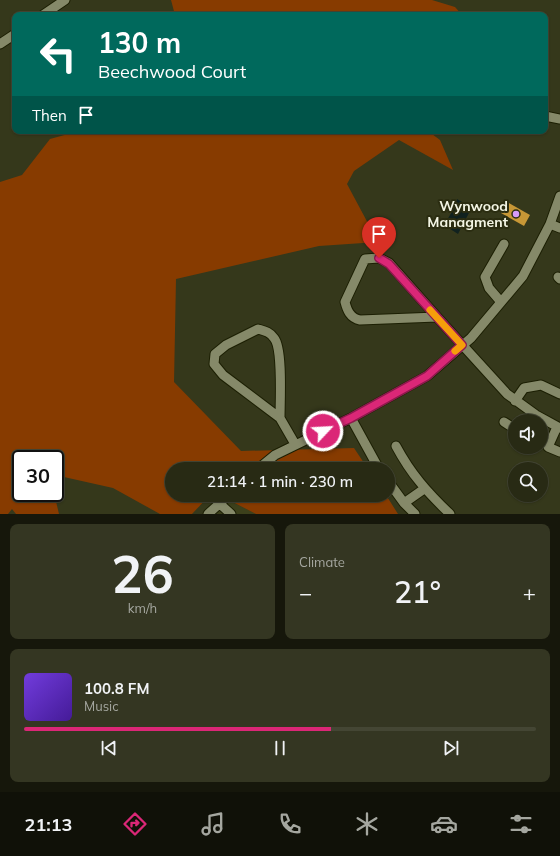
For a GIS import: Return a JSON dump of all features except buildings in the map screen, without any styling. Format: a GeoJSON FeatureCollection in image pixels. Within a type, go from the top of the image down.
{"type":"FeatureCollection","features":[{"type":"Feature","properties":{"kind":"street"},"geometry":{"type":"LineString","coordinates":[[47,12],[65,0]]}},
{"type":"Feature","properties":{"kind":"street"},"geometry":{"type":"LineString","coordinates":[[0,44],[12,36]]}},
{"type":"Feature","properties":{"kind":"street"},"geometry":{"type":"LineString","coordinates":[[548,117],[560,119]]}},
{"type":"Feature","properties":{"kind":"street"},"geometry":{"type":"LineString","coordinates":[[266,462],[275,454],[351,418],[427,376],[471,338],[523,276],[550,224],[560,196]]}},
{"type":"Feature","properties":{"kind":"street"},"geometry":{"type":"LineString","coordinates":[[550,224],[560,228]]}},
{"type":"Feature","properties":{"kind":"street"},"geometry":{"type":"LineString","coordinates":[[501,302],[489,288],[486,277],[504,244]]}},
{"type":"Feature","properties":{"kind":"street"},"geometry":{"type":"LineString","coordinates":[[436,317],[360,320],[355,319],[350,314],[345,302],[365,259],[379,258],[389,264],[436,317],[515,401],[558,428],[548,442]]}},
{"type":"Feature","properties":{"kind":"street"},"geometry":{"type":"LineString","coordinates":[[280,418],[280,352],[276,339],[268,332],[258,329],[226,345],[215,354],[214,364],[223,375],[280,418],[295,444]]}},
{"type":"Feature","properties":{"kind":"street"},"geometry":{"type":"LineString","coordinates":[[515,401],[524,388],[541,384],[560,394]]}},
{"type":"Feature","properties":{"kind":"street"},"geometry":{"type":"LineString","coordinates":[[351,418],[375,462]]}},
{"type":"Feature","properties":{"kind":"street"},"geometry":{"type":"LineString","coordinates":[[504,422],[508,425]]}},
{"type":"Feature","properties":{"kind":"street"},"geometry":{"type":"LineString","coordinates":[[396,446],[411,472],[424,489],[450,514]]}},
{"type":"Feature","properties":{"kind":"street"},"geometry":{"type":"LineString","coordinates":[[548,447],[560,452]]}},
{"type":"Feature","properties":{"kind":"street"},"geometry":{"type":"LineString","coordinates":[[404,504],[424,489]]}},
{"type":"Feature","properties":{"kind":"street"},"geometry":{"type":"LineString","coordinates":[[395,491],[404,504],[415,514]]}},
{"type":"Feature","properties":{"kind":"street"},"geometry":{"type":"LineString","coordinates":[[208,514],[220,504],[231,514]]}},
{"type":"Feature","properties":{"kind":"shaded area"},"geometry":{"type":"Polygon","coordinates":[[[171,0],[432,0],[455,7],[459,12],[174,12],[171,0]]]}},
{"type":"Feature","properties":{"kind":"shaded area"},"geometry":{"type":"Polygon","coordinates":[[[68,134],[432,134],[440,140],[453,170],[399,140],[354,171],[347,184],[378,242],[319,246],[176,279],[174,382],[241,451],[354,448],[363,462],[165,462],[165,502],[203,502],[192,514],[160,514],[113,488],[64,477],[64,450],[12,450],[12,502],[56,502],[59,514],[16,514],[12,509],[8,514],[0,514],[0,182],[22,175],[50,139],[68,134]]]}},
{"type":"Feature","properties":{"kind":"shaded area"},"geometry":{"type":"Polygon","coordinates":[[[222,502],[232,502],[256,514],[208,514],[222,502]]]}},
{"type":"Feature","properties":{"kind":"shaded area"},"geometry":{"type":"Polygon","coordinates":[[[233,502],[390,502],[398,514],[256,514],[233,502]]]}},
{"type":"Feature","properties":{"kind":"water"},"geometry":{"type":"Polygon","coordinates":[[[457,199],[474,209],[470,211],[458,234],[444,225],[453,210],[457,199]]]}},
{"type":"Feature","properties":{"kind":"slow traffic"},"geometry":{"type":"LineString","coordinates":[[430,310],[462,345],[455,351]]}},
{"type":"Feature","properties":{"kind":"place","name":"Wynwood Managment"},"geometry":{"type":"Point","coordinates":[516,214]}},
{"type":"Feature","properties":{"kind":"route"},"geometry":{"type":"LineString","coordinates":[[323,431],[351,418],[427,376],[462,345],[389,264],[379,258]]}}]}
